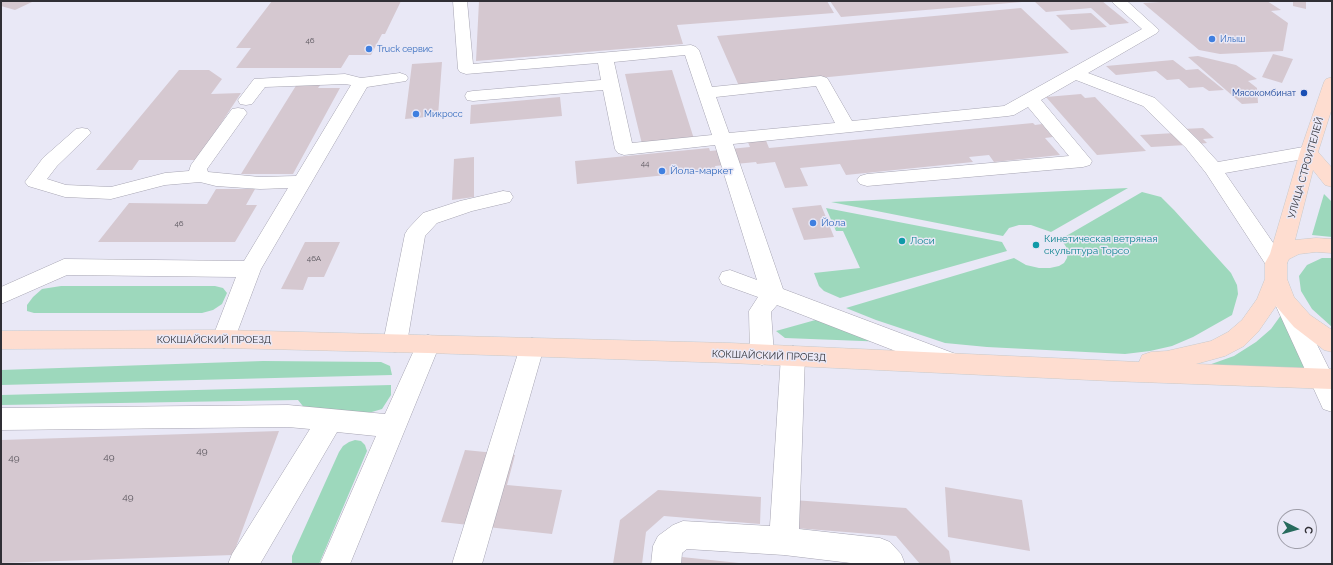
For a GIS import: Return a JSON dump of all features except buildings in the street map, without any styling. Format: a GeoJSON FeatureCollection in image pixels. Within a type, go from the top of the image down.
{"type":"FeatureCollection","features":[{"type":"Feature","properties":{"kind":"main road","name":"УЛИЦА СТРОИТЕЛЕЙ"},"geometry":{"type":"LineString","coordinates":[[1111,371],[1141,363],[1167,361],[1217,349],[1236,339],[1250,326],[1267,302],[1309,152],[1332,83]]}},
{"type":"Feature","properties":{"kind":"main road"},"geometry":{"type":"LineString","coordinates":[[1309,152],[1332,181]]}},
{"type":"Feature","properties":{"kind":"main road"},"geometry":{"type":"LineString","coordinates":[[1332,246],[1316,245],[1295,247],[1278,265],[1285,301],[1302,321],[1332,343]]}},
{"type":"Feature","properties":{"kind":"main road","name":"КОКШАЙСКИЙ ПРОЕЗД"},"geometry":{"type":"LineString","coordinates":[[1,340],[224,339],[532,347],[793,356],[1111,371],[1329,386]]}},
{"type":"Feature","properties":{"kind":"street"},"geometry":{"type":"LineString","coordinates":[[460,1],[466,69],[691,50],[773,294]]}},
{"type":"Feature","properties":{"kind":"street"},"geometry":{"type":"LineString","coordinates":[[605,58],[624,149],[1008,111],[1152,30],[1118,1]]}},
{"type":"Feature","properties":{"kind":"street"},"geometry":{"type":"LineString","coordinates":[[1076,74],[1150,102],[1192,144],[1213,169],[1278,265]]}},
{"type":"Feature","properties":{"kind":"street"},"geometry":{"type":"LineString","coordinates":[[200,176],[198,169],[260,82],[345,79],[361,83],[400,78]]}},
{"type":"Feature","properties":{"kind":"street"},"geometry":{"type":"LineString","coordinates":[[706,93],[821,81],[846,127]]}},
{"type":"Feature","properties":{"kind":"street"},"geometry":{"type":"LineString","coordinates":[[224,339],[250,269],[361,83]]}},
{"type":"Feature","properties":{"kind":"street"},"geometry":{"type":"LineString","coordinates":[[473,96],[610,84]]}},
{"type":"Feature","properties":{"kind":"street"},"geometry":{"type":"LineString","coordinates":[[867,180],[1083,161],[1031,98]]}},
{"type":"Feature","properties":{"kind":"street"},"geometry":{"type":"LineString","coordinates":[[82,132],[50,162],[35,182],[65,191],[111,193],[165,179],[200,176],[216,180],[260,184],[301,182]]}},
{"type":"Feature","properties":{"kind":"street"},"geometry":{"type":"LineString","coordinates":[[1213,169],[1309,152]]}},
{"type":"Feature","properties":{"kind":"street"},"geometry":{"type":"LineString","coordinates":[[394,343],[415,234],[430,218],[466,206],[503,197]]}},
{"type":"Feature","properties":{"kind":"street"},"geometry":{"type":"LineString","coordinates":[[1,296],[64,267],[250,269]]}},
{"type":"Feature","properties":{"kind":"street"},"geometry":{"type":"LineString","coordinates":[[730,278],[955,364]]}},
{"type":"Feature","properties":{"kind":"street"},"geometry":{"type":"LineString","coordinates":[[762,355],[760,311],[773,294]]}},
{"type":"Feature","properties":{"kind":"street"},"geometry":{"type":"LineString","coordinates":[[1285,301],[1329,386]]}},
{"type":"Feature","properties":{"kind":"street"},"geometry":{"type":"LineString","coordinates":[[335,564],[428,344]]}},
{"type":"Feature","properties":{"kind":"street"},"geometry":{"type":"LineString","coordinates":[[466,564],[532,347]]}},
{"type":"Feature","properties":{"kind":"street"},"geometry":{"type":"LineString","coordinates":[[784,541],[793,356]]}},
{"type":"Feature","properties":{"kind":"street"},"geometry":{"type":"LineString","coordinates":[[1,420],[288,416],[393,426]]}},
{"type":"Feature","properties":{"kind":"street"},"geometry":{"type":"LineString","coordinates":[[243,564],[330,420]]}},
{"type":"Feature","properties":{"kind":"street"},"geometry":{"type":"LineString","coordinates":[[666,564],[668,546],[683,535],[784,541],[880,552],[890,564]]}},
{"type":"Feature","properties":{"kind":"green space"},"geometry":{"type":"Polygon","coordinates":[[[1128,188],[1051,232],[1031,225],[1019,225],[1009,228],[1003,236],[831,202],[1128,188]]]}},
{"type":"Feature","properties":{"kind":"green space"},"geometry":{"type":"Polygon","coordinates":[[[1142,192],[1161,197],[1231,273],[1237,285],[1238,294],[1232,315],[1193,337],[1172,346],[1150,351],[1125,354],[987,347],[945,343],[876,320],[846,308],[1014,258],[1026,265],[1039,268],[1059,266],[1064,263],[1067,258],[1068,250],[1061,239],[1142,192]]]}},
{"type":"Feature","properties":{"kind":"green space"},"geometry":{"type":"Polygon","coordinates":[[[1324,194],[1332,202],[1332,237],[1312,235],[1324,194]]]}},
{"type":"Feature","properties":{"kind":"green space"},"geometry":{"type":"Polygon","coordinates":[[[826,208],[1002,242],[1007,251],[840,298],[824,291],[819,286],[814,273],[860,268],[843,231],[836,231],[826,208]]]}},
{"type":"Feature","properties":{"kind":"green space"},"geometry":{"type":"Polygon","coordinates":[[[1322,258],[1332,258],[1332,327],[1312,309],[1301,291],[1299,276],[1307,265],[1322,258]]]}},
{"type":"Feature","properties":{"kind":"green space"},"geometry":{"type":"Polygon","coordinates":[[[61,286],[215,286],[223,288],[227,293],[222,304],[213,310],[202,313],[34,313],[27,311],[27,305],[42,289],[61,286]]]}},
{"type":"Feature","properties":{"kind":"green space"},"geometry":{"type":"Polygon","coordinates":[[[1284,311],[1307,370],[1203,367],[1234,356],[1256,342],[1271,329],[1284,311]]]}},
{"type":"Feature","properties":{"kind":"green space"},"geometry":{"type":"Polygon","coordinates":[[[819,319],[888,342],[785,338],[776,331],[819,319]]]}},
{"type":"Feature","properties":{"kind":"green space"},"geometry":{"type":"Polygon","coordinates":[[[263,361],[381,362],[390,366],[392,375],[1,385],[1,370],[263,361]]]}},
{"type":"Feature","properties":{"kind":"green space"},"geometry":{"type":"Polygon","coordinates":[[[391,385],[391,395],[382,409],[365,414],[310,415],[298,400],[1,405],[1,395],[391,385]]]}},
{"type":"Feature","properties":{"kind":"green space"},"geometry":{"type":"Polygon","coordinates":[[[355,440],[361,441],[365,445],[367,451],[319,564],[292,564],[292,556],[339,452],[343,446],[355,440]]]}},
{"type":"Feature","properties":{"kind":"place","name":"Илыш"},"geometry":{"type":"Point","coordinates":[1212,39]}},
{"type":"Feature","properties":{"kind":"place","name":"Truck сервис"},"geometry":{"type":"Point","coordinates":[369,49]}},
{"type":"Feature","properties":{"kind":"place","name":"Мясокомбинат"},"geometry":{"type":"Point","coordinates":[1304,93]}},
{"type":"Feature","properties":{"kind":"place","name":"Микросс"},"geometry":{"type":"Point","coordinates":[416,114]}},
{"type":"Feature","properties":{"kind":"place","name":"Йола-маркет"},"geometry":{"type":"Point","coordinates":[662,171]}},
{"type":"Feature","properties":{"kind":"place","name":"Йола"},"geometry":{"type":"Point","coordinates":[813,223]}},
{"type":"Feature","properties":{"kind":"place","name":"Лоси"},"geometry":{"type":"Point","coordinates":[902,241]}},
{"type":"Feature","properties":{"kind":"place","name":"Кинетическая ветряная скульптура Торсо"},"geometry":{"type":"Point","coordinates":[1036,245]}}]}
